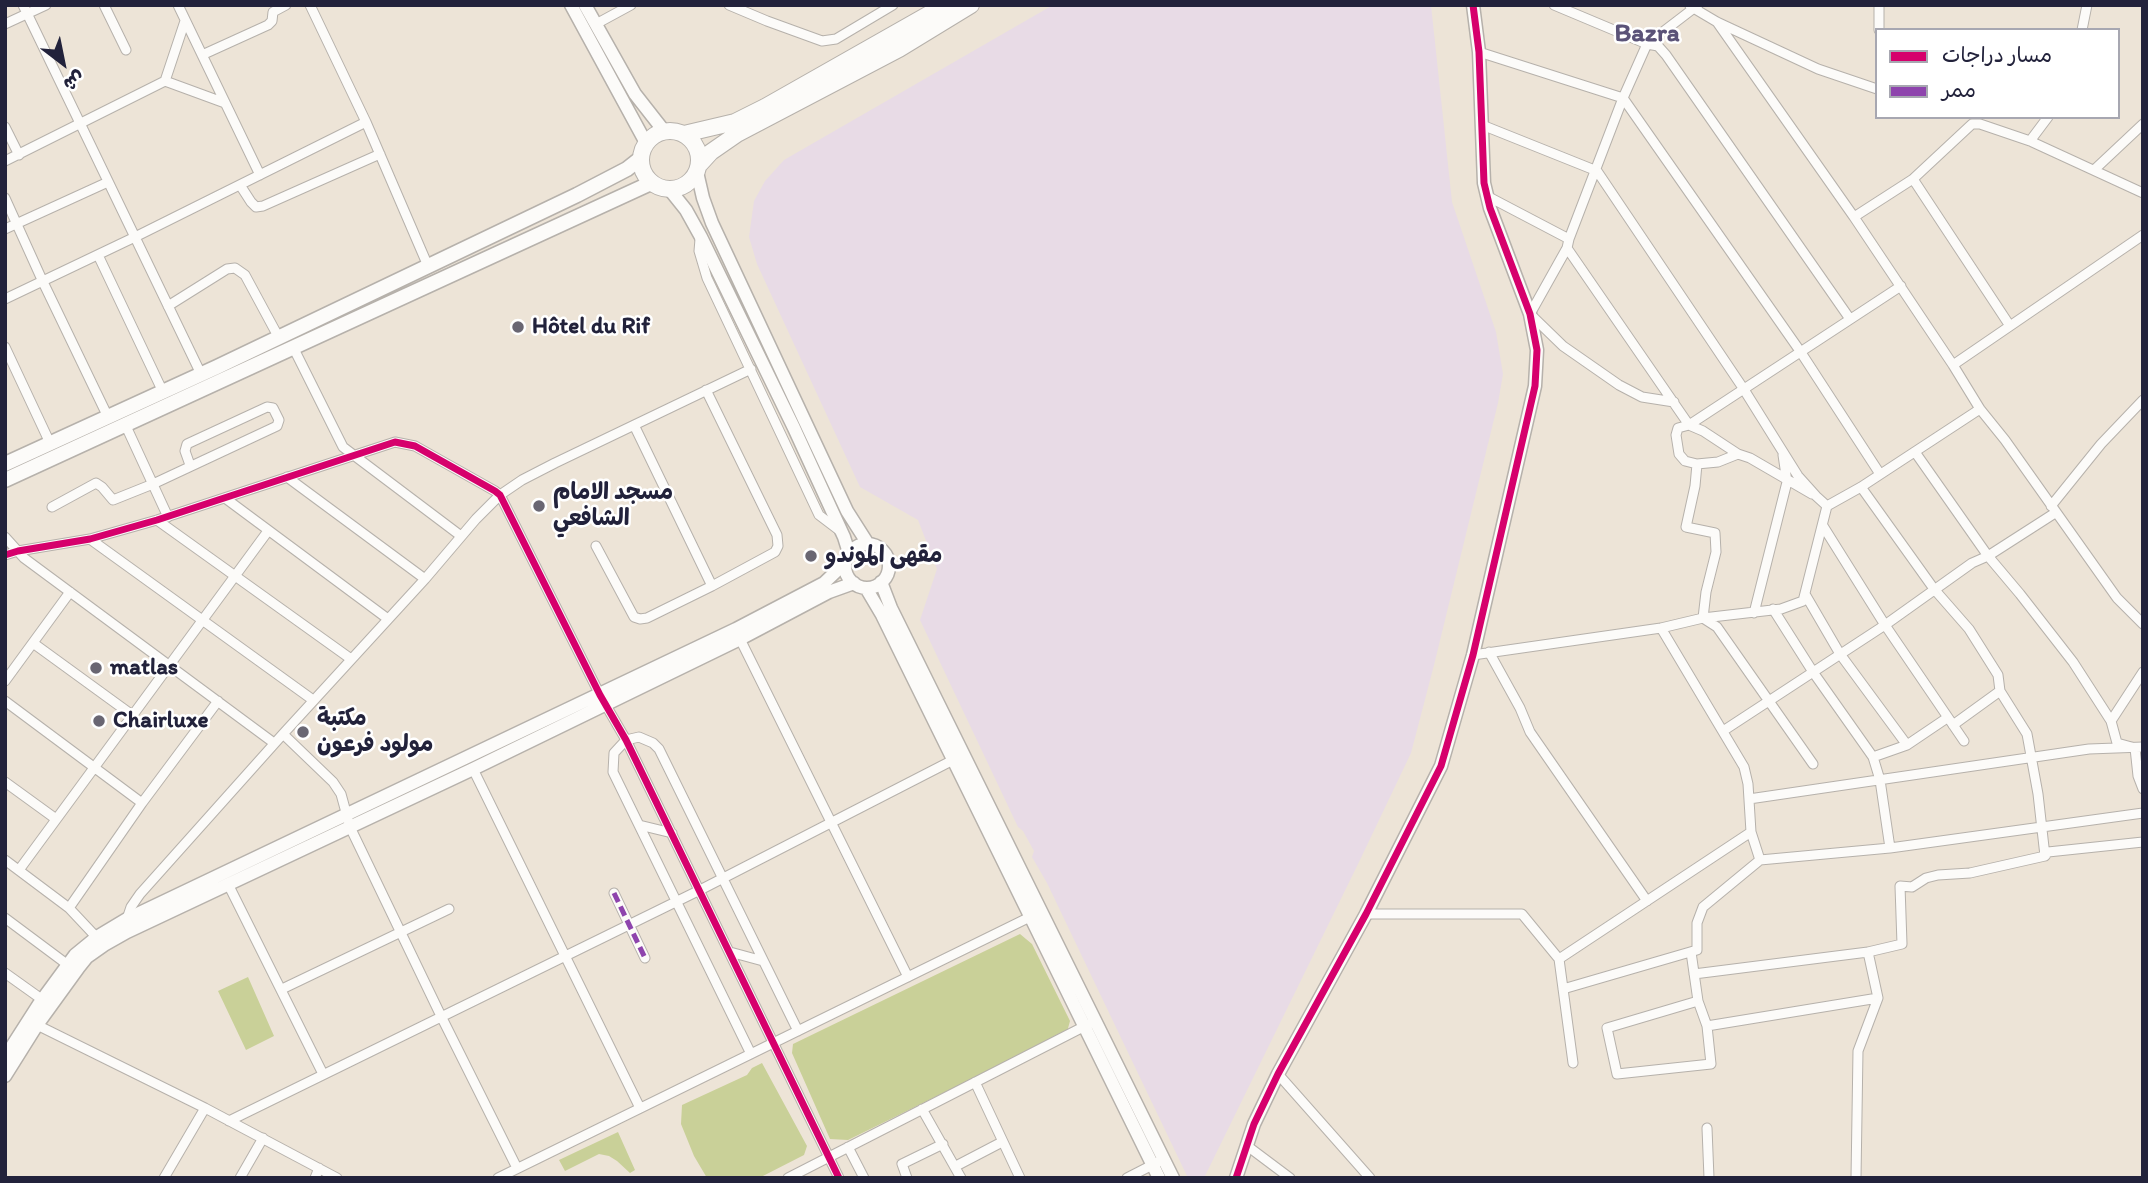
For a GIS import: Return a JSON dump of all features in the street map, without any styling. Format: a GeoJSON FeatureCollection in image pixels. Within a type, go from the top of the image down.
{"type":"FeatureCollection","features":[{"type":"Feature","properties":{"kind":"highway"},"geometry":{"type":"LineString","coordinates":[[684,134],[735,121],[765,107],[945,5]]}},
{"type":"Feature","properties":{"kind":"highway"},"geometry":{"type":"LineString","coordinates":[[699,168],[696,147],[684,134],[678,132],[664,131],[651,138],[643,151],[641,168],[651,183],[661,189],[670,190],[687,185],[711,152],[737,134],[899,48],[971,5]]}},
{"type":"Feature","properties":{"kind":"main road"},"geometry":{"type":"LineString","coordinates":[[5,464],[279,338],[588,189],[627,169],[643,151]]}},
{"type":"Feature","properties":{"kind":"main road"},"geometry":{"type":"LineString","coordinates":[[5,480],[651,183]]}},
{"type":"Feature","properties":{"kind":"street"},"geometry":{"type":"LineString","coordinates":[[5,24],[25,10],[46,5]]}},
{"type":"Feature","properties":{"kind":"street"},"geometry":{"type":"LineString","coordinates":[[104,5],[126,50]]}},
{"type":"Feature","properties":{"kind":"street"},"geometry":{"type":"LineString","coordinates":[[178,5],[260,175]]}},
{"type":"Feature","properties":{"kind":"street"},"geometry":{"type":"LineString","coordinates":[[202,55],[268,25],[272,22],[273,12],[286,5]]}},
{"type":"Feature","properties":{"kind":"street"},"geometry":{"type":"LineString","coordinates":[[310,5],[366,122],[428,266]]}},
{"type":"Feature","properties":{"kind":"street"},"geometry":{"type":"LineString","coordinates":[[571,5],[643,151]]}},
{"type":"Feature","properties":{"kind":"street"},"geometry":{"type":"LineString","coordinates":[[585,5],[635,94],[664,131]]}},
{"type":"Feature","properties":{"kind":"street"},"geometry":{"type":"LineString","coordinates":[[596,24],[631,5]]}},
{"type":"Feature","properties":{"kind":"street"},"geometry":{"type":"LineString","coordinates":[[729,5],[822,41],[836,39],[893,5]]}},
{"type":"Feature","properties":{"kind":"street"},"geometry":{"type":"LineString","coordinates":[[1236,1178],[1245,1145],[1278,1074],[1366,914],[1441,766],[1473,654],[1535,386],[1537,350],[1530,314],[1486,196],[1479,52],[1473,5]]}},
{"type":"Feature","properties":{"kind":"street"},"geometry":{"type":"LineString","coordinates":[[1554,5],[1657,46],[1667,55],[1850,319]]}},
{"type":"Feature","properties":{"kind":"street"},"geometry":{"type":"LineString","coordinates":[[1879,5],[1879,28]]}},
{"type":"Feature","properties":{"kind":"street"},"geometry":{"type":"LineString","coordinates":[[2082,28],[2087,5]]}},
{"type":"Feature","properties":{"kind":"street"},"geometry":{"type":"LineString","coordinates":[[1530,314],[1568,244],[1623,98],[1647,44],[1694,6],[1717,22],[1818,69],[1875,88]]}},
{"type":"Feature","properties":{"kind":"street"},"geometry":{"type":"LineString","coordinates":[[25,10],[201,374]]}},
{"type":"Feature","properties":{"kind":"street"},"geometry":{"type":"LineString","coordinates":[[5,161],[165,81],[186,21]]}},
{"type":"Feature","properties":{"kind":"street"},"geometry":{"type":"LineString","coordinates":[[1717,22],[1854,217],[1980,409],[2005,440],[2116,598],[2141,626]]}},
{"type":"Feature","properties":{"kind":"street"},"geometry":{"type":"LineString","coordinates":[[1479,52],[1623,98],[1800,351],[1880,474]]}},
{"type":"Feature","properties":{"kind":"street"},"geometry":{"type":"LineString","coordinates":[[165,81],[225,103]]}},
{"type":"Feature","properties":{"kind":"street"},"geometry":{"type":"LineString","coordinates":[[2030,141],[2046,119]]}},
{"type":"Feature","properties":{"kind":"street"},"geometry":{"type":"LineString","coordinates":[[5,299],[366,122]]}},
{"type":"Feature","properties":{"kind":"street"},"geometry":{"type":"LineString","coordinates":[[1854,217],[1913,179],[1972,124],[1980,124],[2030,141],[2142,190]]}},
{"type":"Feature","properties":{"kind":"street"},"geometry":{"type":"LineString","coordinates":[[2094,170],[2143,124]]}},
{"type":"Feature","properties":{"kind":"street"},"geometry":{"type":"LineString","coordinates":[[1482,125],[1597,170],[1743,388],[1798,476],[1827,506]]}},
{"type":"Feature","properties":{"kind":"street"},"geometry":{"type":"LineString","coordinates":[[5,127],[19,155]]}},
{"type":"Feature","properties":{"kind":"street"},"geometry":{"type":"LineString","coordinates":[[240,185],[256,207],[263,206],[380,154]]}},
{"type":"Feature","properties":{"kind":"street"},"geometry":{"type":"LineString","coordinates":[[699,168],[703,198],[712,223],[847,511],[868,544]]}},
{"type":"Feature","properties":{"kind":"street"},"geometry":{"type":"LineString","coordinates":[[1913,179],[2010,326]]}},
{"type":"Feature","properties":{"kind":"street"},"geometry":{"type":"LineString","coordinates":[[5,229],[108,182]]}},
{"type":"Feature","properties":{"kind":"street"},"geometry":{"type":"LineString","coordinates":[[670,190],[686,210],[701,237],[794,428],[841,532],[847,558],[847,575],[860,585],[882,615],[1042,911],[1091,1023],[1159,1162],[1174,1178]]}},
{"type":"Feature","properties":{"kind":"street"},"geometry":{"type":"LineString","coordinates":[[1486,196],[1568,244],[1689,425],[1816,496]]}},
{"type":"Feature","properties":{"kind":"street"},"geometry":{"type":"LineString","coordinates":[[5,198],[108,417]]}},
{"type":"Feature","properties":{"kind":"street"},"geometry":{"type":"LineString","coordinates":[[1953,365],[2143,235]]}},
{"type":"Feature","properties":{"kind":"street"},"geometry":{"type":"LineString","coordinates":[[701,237],[699,251],[707,278],[819,515],[841,532]]}},
{"type":"Feature","properties":{"kind":"street"},"geometry":{"type":"LineString","coordinates":[[98,255],[163,392]]}},
{"type":"Feature","properties":{"kind":"street"},"geometry":{"type":"LineString","coordinates":[[168,306],[227,269],[235,268],[245,275],[279,338]]}},
{"type":"Feature","properties":{"kind":"street"},"geometry":{"type":"LineString","coordinates":[[1738,454],[1718,462],[1697,464],[1685,461],[1679,454],[1676,436],[1678,428],[1689,425],[1900,286]]}},
{"type":"Feature","properties":{"kind":"street"},"geometry":{"type":"LineString","coordinates":[[1530,314],[1563,346],[1619,384],[1642,397],[1674,402]]}},
{"type":"Feature","properties":{"kind":"street"},"geometry":{"type":"LineString","coordinates":[[5,347],[50,443]]}},
{"type":"Feature","properties":{"kind":"street"},"geometry":{"type":"LineString","coordinates":[[293,347],[343,447],[461,536]]}},
{"type":"Feature","properties":{"kind":"street"},"geometry":{"type":"LineString","coordinates":[[127,926],[131,907],[140,894],[500,495],[544,468],[751,369]]}},
{"type":"Feature","properties":{"kind":"street"},"geometry":{"type":"LineString","coordinates":[[596,546],[634,617],[640,619],[712,586],[775,552],[778,546],[777,535],[706,390]]}},
{"type":"Feature","properties":{"kind":"street"},"geometry":{"type":"LineString","coordinates":[[1723,731],[1885,625],[1934,589],[1988,556],[2053,509],[2101,444],[2143,400]]}},
{"type":"Feature","properties":{"kind":"street"},"geometry":{"type":"LineString","coordinates":[[52,508],[96,483],[113,500],[153,484],[277,426],[279,420],[273,408],[267,407],[190,442],[185,447],[190,466]]}},
{"type":"Feature","properties":{"kind":"street"},"geometry":{"type":"LineString","coordinates":[[1473,654],[1794,606],[1803,601],[1827,506],[1861,487],[1980,409]]}},
{"type":"Feature","properties":{"kind":"street"},"geometry":{"type":"LineString","coordinates":[[125,424],[168,517]]}},
{"type":"Feature","properties":{"kind":"street"},"geometry":{"type":"LineString","coordinates":[[634,425],[712,586]]}},
{"type":"Feature","properties":{"kind":"street"},"geometry":{"type":"LineString","coordinates":[[5,555],[90,539],[168,517],[396,442],[437,458],[490,487],[500,495],[603,700],[626,740],[839,1178]]}},
{"type":"Feature","properties":{"kind":"street"},"geometry":{"type":"LineString","coordinates":[[1754,613],[1787,481],[1782,450]]}},
{"type":"Feature","properties":{"kind":"street"},"geometry":{"type":"LineString","coordinates":[[1915,452],[1988,556],[2073,662],[2111,721],[2117,743],[2139,747]]}},
{"type":"Feature","properties":{"kind":"street"},"geometry":{"type":"LineString","coordinates":[[1697,464],[1686,527],[1715,533],[1716,552],[1703,618]]}},
{"type":"Feature","properties":{"kind":"street"},"geometry":{"type":"LineString","coordinates":[[286,477],[425,579]]}},
{"type":"Feature","properties":{"kind":"street"},"geometry":{"type":"LineString","coordinates":[[1861,487],[1934,589],[1969,629],[1998,675],[2000,691],[2027,734],[2038,794],[2045,856]]}},
{"type":"Feature","properties":{"kind":"street"},"geometry":{"type":"LineString","coordinates":[[225,498],[388,619]]}},
{"type":"Feature","properties":{"kind":"street"},"geometry":{"type":"LineString","coordinates":[[157,520],[351,659]]}},
{"type":"Feature","properties":{"kind":"street"},"geometry":{"type":"LineString","coordinates":[[1823,526],[1885,625],[1964,741]]}},
{"type":"Feature","properties":{"kind":"street"},"geometry":{"type":"LineString","coordinates":[[19,870],[268,531]]}},
{"type":"Feature","properties":{"kind":"street"},"geometry":{"type":"LineString","coordinates":[[5,537],[24,558],[274,743]]}},
{"type":"Feature","properties":{"kind":"street"},"geometry":{"type":"LineString","coordinates":[[90,539],[313,700]]}},
{"type":"Feature","properties":{"kind":"street"},"geometry":{"type":"LineString","coordinates":[[5,1057],[33,1022],[75,955],[127,926],[603,700],[740,639],[829,592],[860,585],[871,587],[881,582],[888,572],[888,560],[881,549],[868,544],[857,546],[833,576],[818,586],[603,700],[473,769],[349,821],[228,884],[127,926]]}},
{"type":"Feature","properties":{"kind":"street"},"geometry":{"type":"LineString","coordinates":[[881,582],[1030,918],[1091,1023]]}},
{"type":"Feature","properties":{"kind":"street"},"geometry":{"type":"LineString","coordinates":[[5,681],[70,592]]}},
{"type":"Feature","properties":{"kind":"street"},"geometry":{"type":"LineString","coordinates":[[1805,594],[1840,654],[1907,744]]}},
{"type":"Feature","properties":{"kind":"street"},"geometry":{"type":"LineString","coordinates":[[1773,609],[1813,672],[1873,757],[1880,780],[1889,848]]}},
{"type":"Feature","properties":{"kind":"street"},"geometry":{"type":"LineString","coordinates":[[1703,618],[1717,627],[1813,764]]}},
{"type":"Feature","properties":{"kind":"street"},"geometry":{"type":"LineString","coordinates":[[1661,628],[1744,766],[1751,832],[1760,860]]}},
{"type":"Feature","properties":{"kind":"street"},"geometry":{"type":"LineString","coordinates":[[740,639],[908,977]]}},
{"type":"Feature","properties":{"kind":"street"},"geometry":{"type":"LineString","coordinates":[[33,643],[132,715]]}},
{"type":"Feature","properties":{"kind":"street"},"geometry":{"type":"LineString","coordinates":[[1489,652],[1530,732],[1647,901]]}},
{"type":"Feature","properties":{"kind":"street"},"geometry":{"type":"LineString","coordinates":[[2111,721],[2143,672]]}},
{"type":"Feature","properties":{"kind":"street"},"geometry":{"type":"LineString","coordinates":[[1873,757],[1907,744],[2000,691]]}},
{"type":"Feature","properties":{"kind":"street"},"geometry":{"type":"LineString","coordinates":[[5,701],[142,803]]}},
{"type":"Feature","properties":{"kind":"street"},"geometry":{"type":"LineString","coordinates":[[69,908],[218,701]]}},
{"type":"Feature","properties":{"kind":"street"},"geometry":{"type":"LineString","coordinates":[[283,734],[334,782],[345,800],[349,821],[441,1016],[517,1168]]}},
{"type":"Feature","properties":{"kind":"street"},"geometry":{"type":"LineString","coordinates":[[751,1054],[613,772],[614,753],[626,740],[633,737],[645,738],[659,749],[798,1031]]}},
{"type":"Feature","properties":{"kind":"street"},"geometry":{"type":"LineString","coordinates":[[1749,799],[2089,749],[2139,747]]}},
{"type":"Feature","properties":{"kind":"street"},"geometry":{"type":"LineString","coordinates":[[2139,747],[2137,776],[2143,789]]}},
{"type":"Feature","properties":{"kind":"street"},"geometry":{"type":"LineString","coordinates":[[229,1121],[677,901],[959,757]]}},
{"type":"Feature","properties":{"kind":"street"},"geometry":{"type":"LineString","coordinates":[[473,769],[640,1108]]}},
{"type":"Feature","properties":{"kind":"street"},"geometry":{"type":"LineString","coordinates":[[5,782],[56,819]]}},
{"type":"Feature","properties":{"kind":"street"},"geometry":{"type":"LineString","coordinates":[[1563,989],[1697,950],[1697,923],[1703,907],[1760,860],[1889,848],[2143,813]]}},
{"type":"Feature","properties":{"kind":"street"},"geometry":{"type":"LineString","coordinates":[[639,825],[672,833]]}},
{"type":"Feature","properties":{"kind":"street"},"geometry":{"type":"LineString","coordinates":[[1559,959],[1751,832]]}},
{"type":"Feature","properties":{"kind":"street"},"geometry":{"type":"LineString","coordinates":[[1694,974],[1868,952],[1902,944],[1900,886],[1912,887],[1926,878],[1970,873],[2045,856],[2048,852],[2143,842]]}},
{"type":"Feature","properties":{"kind":"street"},"geometry":{"type":"LineString","coordinates":[[5,860],[69,908],[100,941]]}},
{"type":"Feature","properties":{"kind":"street"},"geometry":{"type":"LineString","coordinates":[[228,884],[323,1074]]}},
{"type":"Feature","properties":{"kind":"street"},"geometry":{"type":"LineString","coordinates":[[614,893],[645,958]]}},
{"type":"Feature","properties":{"kind":"street"},"geometry":{"type":"LineString","coordinates":[[282,989],[449,909]]}},
{"type":"Feature","properties":{"kind":"street"},"geometry":{"type":"LineString","coordinates":[[498,1178],[1042,911]]}},
{"type":"Feature","properties":{"kind":"street"},"geometry":{"type":"LineString","coordinates":[[1366,914],[1522,914],[1559,959],[1573,1063]]}},
{"type":"Feature","properties":{"kind":"street"},"geometry":{"type":"LineString","coordinates":[[5,918],[68,965]]}},
{"type":"Feature","properties":{"kind":"street"},"geometry":{"type":"LineString","coordinates":[[46,1003],[100,941]]}},
{"type":"Feature","properties":{"kind":"street"},"geometry":{"type":"LineString","coordinates":[[730,952],[763,961]]}},
{"type":"Feature","properties":{"kind":"street"},"geometry":{"type":"LineString","coordinates":[[1690,952],[1699,1001],[1707,1026],[1711,1064],[1617,1074],[1607,1028],[1699,1001]]}},
{"type":"Feature","properties":{"kind":"street"},"geometry":{"type":"LineString","coordinates":[[1856,1178],[1858,1051],[1878,998],[1868,952]]}},
{"type":"Feature","properties":{"kind":"street"},"geometry":{"type":"LineString","coordinates":[[5,973],[46,1003]]}},
{"type":"Feature","properties":{"kind":"street"},"geometry":{"type":"LineString","coordinates":[[1707,1026],[1878,998]]}},
{"type":"Feature","properties":{"kind":"street"},"geometry":{"type":"LineString","coordinates":[[5,1076],[33,1022]]}},
{"type":"Feature","properties":{"kind":"street"},"geometry":{"type":"LineString","coordinates":[[33,1022],[337,1178]]}},
{"type":"Feature","properties":{"kind":"street"},"geometry":{"type":"LineString","coordinates":[[788,1178],[809,1173],[848,1147],[1091,1023]]}},
{"type":"Feature","properties":{"kind":"street"},"geometry":{"type":"LineString","coordinates":[[1278,1074],[1370,1178]]}},
{"type":"Feature","properties":{"kind":"street"},"geometry":{"type":"LineString","coordinates":[[975,1082],[1020,1178]]}},
{"type":"Feature","properties":{"kind":"street"},"geometry":{"type":"LineString","coordinates":[[164,1178],[205,1108]]}},
{"type":"Feature","properties":{"kind":"street"},"geometry":{"type":"LineString","coordinates":[[922,1109],[961,1178]]}},
{"type":"Feature","properties":{"kind":"street"},"geometry":{"type":"LineString","coordinates":[[1707,1128],[1709,1178]]}},
{"type":"Feature","properties":{"kind":"street"},"geometry":{"type":"LineString","coordinates":[[240,1178],[263,1138]]}},
{"type":"Feature","properties":{"kind":"street"},"geometry":{"type":"LineString","coordinates":[[956,1166],[1002,1142]]}},
{"type":"Feature","properties":{"kind":"street"},"geometry":{"type":"LineString","coordinates":[[907,1178],[902,1164],[943,1144]]}},
{"type":"Feature","properties":{"kind":"street"},"geometry":{"type":"LineString","coordinates":[[1245,1145],[1290,1178]]}},
{"type":"Feature","properties":{"kind":"street"},"geometry":{"type":"LineString","coordinates":[[848,1147],[864,1178]]}},
{"type":"Feature","properties":{"kind":"street"},"geometry":{"type":"LineString","coordinates":[[1127,1178],[1159,1162]]}},
{"type":"Feature","properties":{"kind":"street"},"geometry":{"type":"LineString","coordinates":[[1159,1162],[1159,1178]]}},
{"type":"Feature","properties":{"kind":"street"},"geometry":{"type":"LineString","coordinates":[[314,1178],[319,1168]]}},
{"type":"Feature","properties":{"kind":"shaded area"},"geometry":{"type":"Polygon","coordinates":[[[1053,5],[1431,5],[1452,202],[1496,332],[1503,374],[1411,753],[1204,1178],[1188,1178],[1047,883],[1032,857],[1034,851],[1018,827],[920,620],[937,569],[918,520],[860,487],[757,264],[749,237],[754,201],[765,181],[784,160],[1053,5]]]}},
{"type":"Feature","properties":{"kind":"green space"},"geometry":{"type":"Polygon","coordinates":[[[1020,934],[1032,944],[1070,1021],[1067,1032],[848,1140],[830,1139],[792,1053],[793,1044],[1020,934]]]}},
{"type":"Feature","properties":{"kind":"green space"},"geometry":{"type":"Polygon","coordinates":[[[248,977],[274,1036],[246,1050],[218,991],[248,977]]]}},
{"type":"Feature","properties":{"kind":"green space"},"geometry":{"type":"Polygon","coordinates":[[[762,1063],[807,1146],[804,1155],[759,1178],[707,1178],[694,1156],[681,1124],[682,1105],[747,1075],[752,1068],[762,1063]]]}},
{"type":"Feature","properties":{"kind":"green space"},"geometry":{"type":"Polygon","coordinates":[[[618,1132],[635,1170],[630,1173],[609,1156],[599,1154],[565,1171],[559,1160],[618,1132]]]}},
{"type":"Feature","properties":{"kind":"marked path"},"geometry":{"type":"LineString","coordinates":[[614,893],[645,958]]}},
{"type":"Feature","properties":{"kind":"cycle path"},"geometry":{"type":"LineString","coordinates":[[1236,1178],[1254,1124],[1278,1074],[1366,914],[1441,766],[1473,655],[1535,386],[1537,350],[1530,314],[1490,208],[1484,183],[1479,52],[1473,5]]}},
{"type":"Feature","properties":{"kind":"cycle path"},"geometry":{"type":"LineString","coordinates":[[5,555],[90,539],[157,520],[395,442],[415,446],[495,491],[500,495],[600,695],[626,740],[839,1178]]}},
{"type":"Feature","properties":{"kind":"place","name":"Hôtel du Rif"},"geometry":{"type":"Point","coordinates":[518,327]}},
{"type":"Feature","properties":{"kind":"place","name":"مسجد الامام الشافعي"},"geometry":{"type":"Point","coordinates":[539,506]}},
{"type":"Feature","properties":{"kind":"place","name":"مقهى الموندو"},"geometry":{"type":"Point","coordinates":[811,556]}},
{"type":"Feature","properties":{"kind":"place","name":"matlas"},"geometry":{"type":"Point","coordinates":[96,668]}},
{"type":"Feature","properties":{"kind":"place","name":"Chairluxe"},"geometry":{"type":"Point","coordinates":[99,721]}},
{"type":"Feature","properties":{"kind":"place","name":"مكتبة مولود فرعون"},"geometry":{"type":"Point","coordinates":[303,732]}},
{"type":"Feature","properties":{"kind":"district","name":"Bazra"},"geometry":{"type":"Point","coordinates":[1647,34]}}]}
